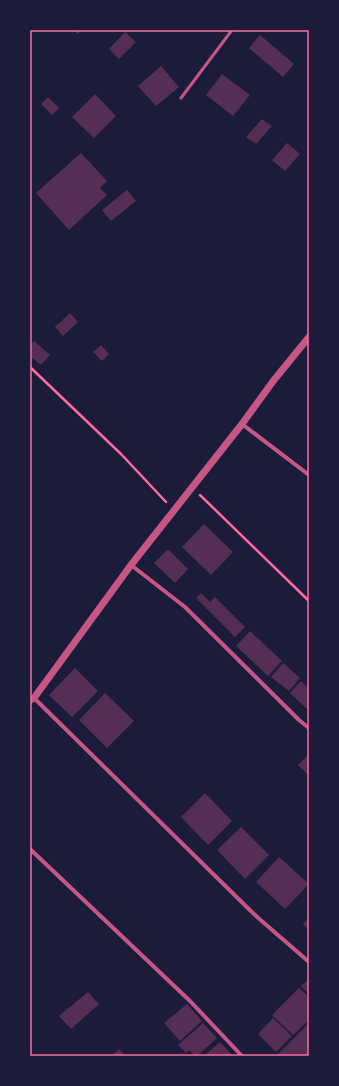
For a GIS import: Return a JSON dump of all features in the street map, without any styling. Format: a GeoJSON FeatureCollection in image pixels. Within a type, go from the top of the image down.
{"type":"FeatureCollection","features":[{"type":"Feature","properties":{"kind":"street"},"geometry":{"type":"LineString","coordinates":[[309,337],[131,565],[32,699],[256,916],[309,962]]}},
{"type":"Feature","properties":{"kind":"street"},"geometry":{"type":"LineString","coordinates":[[242,424],[309,475]]}},
{"type":"Feature","properties":{"kind":"street"},"geometry":{"type":"LineString","coordinates":[[131,565],[185,607],[299,720],[309,728]]}},
{"type":"Feature","properties":{"kind":"street"},"geometry":{"type":"LineString","coordinates":[[30,849],[190,1001],[242,1056]]}},
{"type":"Feature","properties":{"kind":"lane"},"geometry":{"type":"LineString","coordinates":[[181,98],[232,30]]}},
{"type":"Feature","properties":{"kind":"path"},"geometry":{"type":"LineString","coordinates":[[30,367],[121,454],[174,511]]}},
{"type":"Feature","properties":{"kind":"path"},"geometry":{"type":"LineString","coordinates":[[192,488],[309,601]]}},
{"type":"Feature","properties":{"kind":"building"},"geometry":{"type":"Polygon","coordinates":[[[73,30],[81,30],[78,34],[73,30]]]}},
{"type":"Feature","properties":{"kind":"building"},"geometry":{"type":"Polygon","coordinates":[[[125,32],[136,42],[119,59],[109,49],[125,32]]]}},
{"type":"Feature","properties":{"kind":"building"},"geometry":{"type":"Polygon","coordinates":[[[260,35],[294,64],[283,77],[249,48],[260,35]]]}},
{"type":"Feature","properties":{"kind":"building"},"geometry":{"type":"Polygon","coordinates":[[[161,66],[179,87],[156,106],[138,86],[161,66]]]}},
{"type":"Feature","properties":{"kind":"building"},"geometry":{"type":"Polygon","coordinates":[[[222,74],[250,95],[233,116],[206,95],[222,74]]]}},
{"type":"Feature","properties":{"kind":"building"},"geometry":{"type":"Polygon","coordinates":[[[95,94],[116,116],[94,138],[72,117],[95,94]]]}},
{"type":"Feature","properties":{"kind":"building"},"geometry":{"type":"Polygon","coordinates":[[[48,97],[59,108],[52,115],[41,104],[48,97]]]}},
{"type":"Feature","properties":{"kind":"building"},"geometry":{"type":"Polygon","coordinates":[[[262,119],[272,126],[256,144],[246,137],[262,119]]]}},
{"type":"Feature","properties":{"kind":"building"},"geometry":{"type":"Polygon","coordinates":[[[287,143],[300,154],[285,171],[272,160],[287,143]]]}},
{"type":"Feature","properties":{"kind":"building"},"geometry":{"type":"Polygon","coordinates":[[[81,153],[107,181],[100,188],[107,195],[69,230],[36,193],[81,153]]]}},
{"type":"Feature","properties":{"kind":"building"},"geometry":{"type":"Polygon","coordinates":[[[127,190],[136,201],[111,221],[102,210],[127,190]]]}},
{"type":"Feature","properties":{"kind":"building"},"geometry":{"type":"Polygon","coordinates":[[[70,313],[78,322],[63,336],[55,327],[70,313]]]}},
{"type":"Feature","properties":{"kind":"building"},"geometry":{"type":"Polygon","coordinates":[[[34,341],[50,355],[41,365],[30,356],[30,345],[34,341]]]}},
{"type":"Feature","properties":{"kind":"building"},"geometry":{"type":"Polygon","coordinates":[[[101,345],[109,354],[102,361],[93,352],[101,345]]]}},
{"type":"Feature","properties":{"kind":"building"},"geometry":{"type":"Polygon","coordinates":[[[204,524],[233,552],[211,575],[182,547],[204,524]]]}},
{"type":"Feature","properties":{"kind":"building"},"geometry":{"type":"Polygon","coordinates":[[[168,549],[188,569],[175,583],[154,563],[168,549]]]}},
{"type":"Feature","properties":{"kind":"building"},"geometry":{"type":"Polygon","coordinates":[[[201,593],[210,602],[215,597],[245,627],[235,637],[196,598],[201,593]]]}},
{"type":"Feature","properties":{"kind":"building"},"geometry":{"type":"Polygon","coordinates":[[[250,631],[282,661],[268,676],[236,646],[250,631]]]}},
{"type":"Feature","properties":{"kind":"building"},"geometry":{"type":"Polygon","coordinates":[[[283,663],[300,678],[289,691],[271,677],[283,663]]]}},
{"type":"Feature","properties":{"kind":"building"},"geometry":{"type":"Polygon","coordinates":[[[75,668],[98,691],[72,717],[49,695],[75,668]]]}},
{"type":"Feature","properties":{"kind":"building"},"geometry":{"type":"Polygon","coordinates":[[[301,681],[309,689],[309,711],[290,693],[301,681]]]}},
{"type":"Feature","properties":{"kind":"building"},"geometry":{"type":"Polygon","coordinates":[[[105,693],[134,721],[107,748],[79,720],[105,693]]]}},
{"type":"Feature","properties":{"kind":"building"},"geometry":{"type":"Polygon","coordinates":[[[309,754],[309,776],[298,765],[309,754]]]}},
{"type":"Feature","properties":{"kind":"building"},"geometry":{"type":"Polygon","coordinates":[[[205,793],[232,821],[208,845],[181,817],[205,793]]]}},
{"type":"Feature","properties":{"kind":"building"},"geometry":{"type":"Polygon","coordinates":[[[241,827],[269,855],[245,879],[217,850],[241,827]]]}},
{"type":"Feature","properties":{"kind":"building"},"geometry":{"type":"Polygon","coordinates":[[[279,857],[309,884],[285,909],[256,882],[279,857]]]}},
{"type":"Feature","properties":{"kind":"building"},"geometry":{"type":"Polygon","coordinates":[[[309,918],[309,931],[303,924],[309,918]]]}},
{"type":"Feature","properties":{"kind":"building"},"geometry":{"type":"Polygon","coordinates":[[[309,979],[309,994],[301,986],[309,979]]]}},
{"type":"Feature","properties":{"kind":"building"},"geometry":{"type":"Polygon","coordinates":[[[299,988],[309,997],[309,1020],[293,1035],[272,1015],[299,988]]]}},
{"type":"Feature","properties":{"kind":"building"},"geometry":{"type":"Polygon","coordinates":[[[88,992],[99,1004],[71,1029],[59,1016],[88,992]]]}},
{"type":"Feature","properties":{"kind":"building"},"geometry":{"type":"Polygon","coordinates":[[[187,1004],[202,1021],[180,1041],[164,1023],[187,1004]]]}},
{"type":"Feature","properties":{"kind":"building"},"geometry":{"type":"Polygon","coordinates":[[[273,1018],[292,1036],[276,1052],[258,1034],[273,1018]]]}},
{"type":"Feature","properties":{"kind":"building"},"geometry":{"type":"Polygon","coordinates":[[[203,1023],[217,1038],[197,1056],[189,1050],[186,1053],[178,1045],[203,1023]]]}},
{"type":"Feature","properties":{"kind":"building"},"geometry":{"type":"Polygon","coordinates":[[[309,1023],[309,1056],[278,1056],[277,1055],[309,1023]]]}},
{"type":"Feature","properties":{"kind":"building"},"geometry":{"type":"Polygon","coordinates":[[[220,1042],[233,1056],[204,1056],[220,1042]]]}},
{"type":"Feature","properties":{"kind":"building"},"geometry":{"type":"Polygon","coordinates":[[[119,1049],[125,1056],[111,1056],[119,1049]]]}}]}
